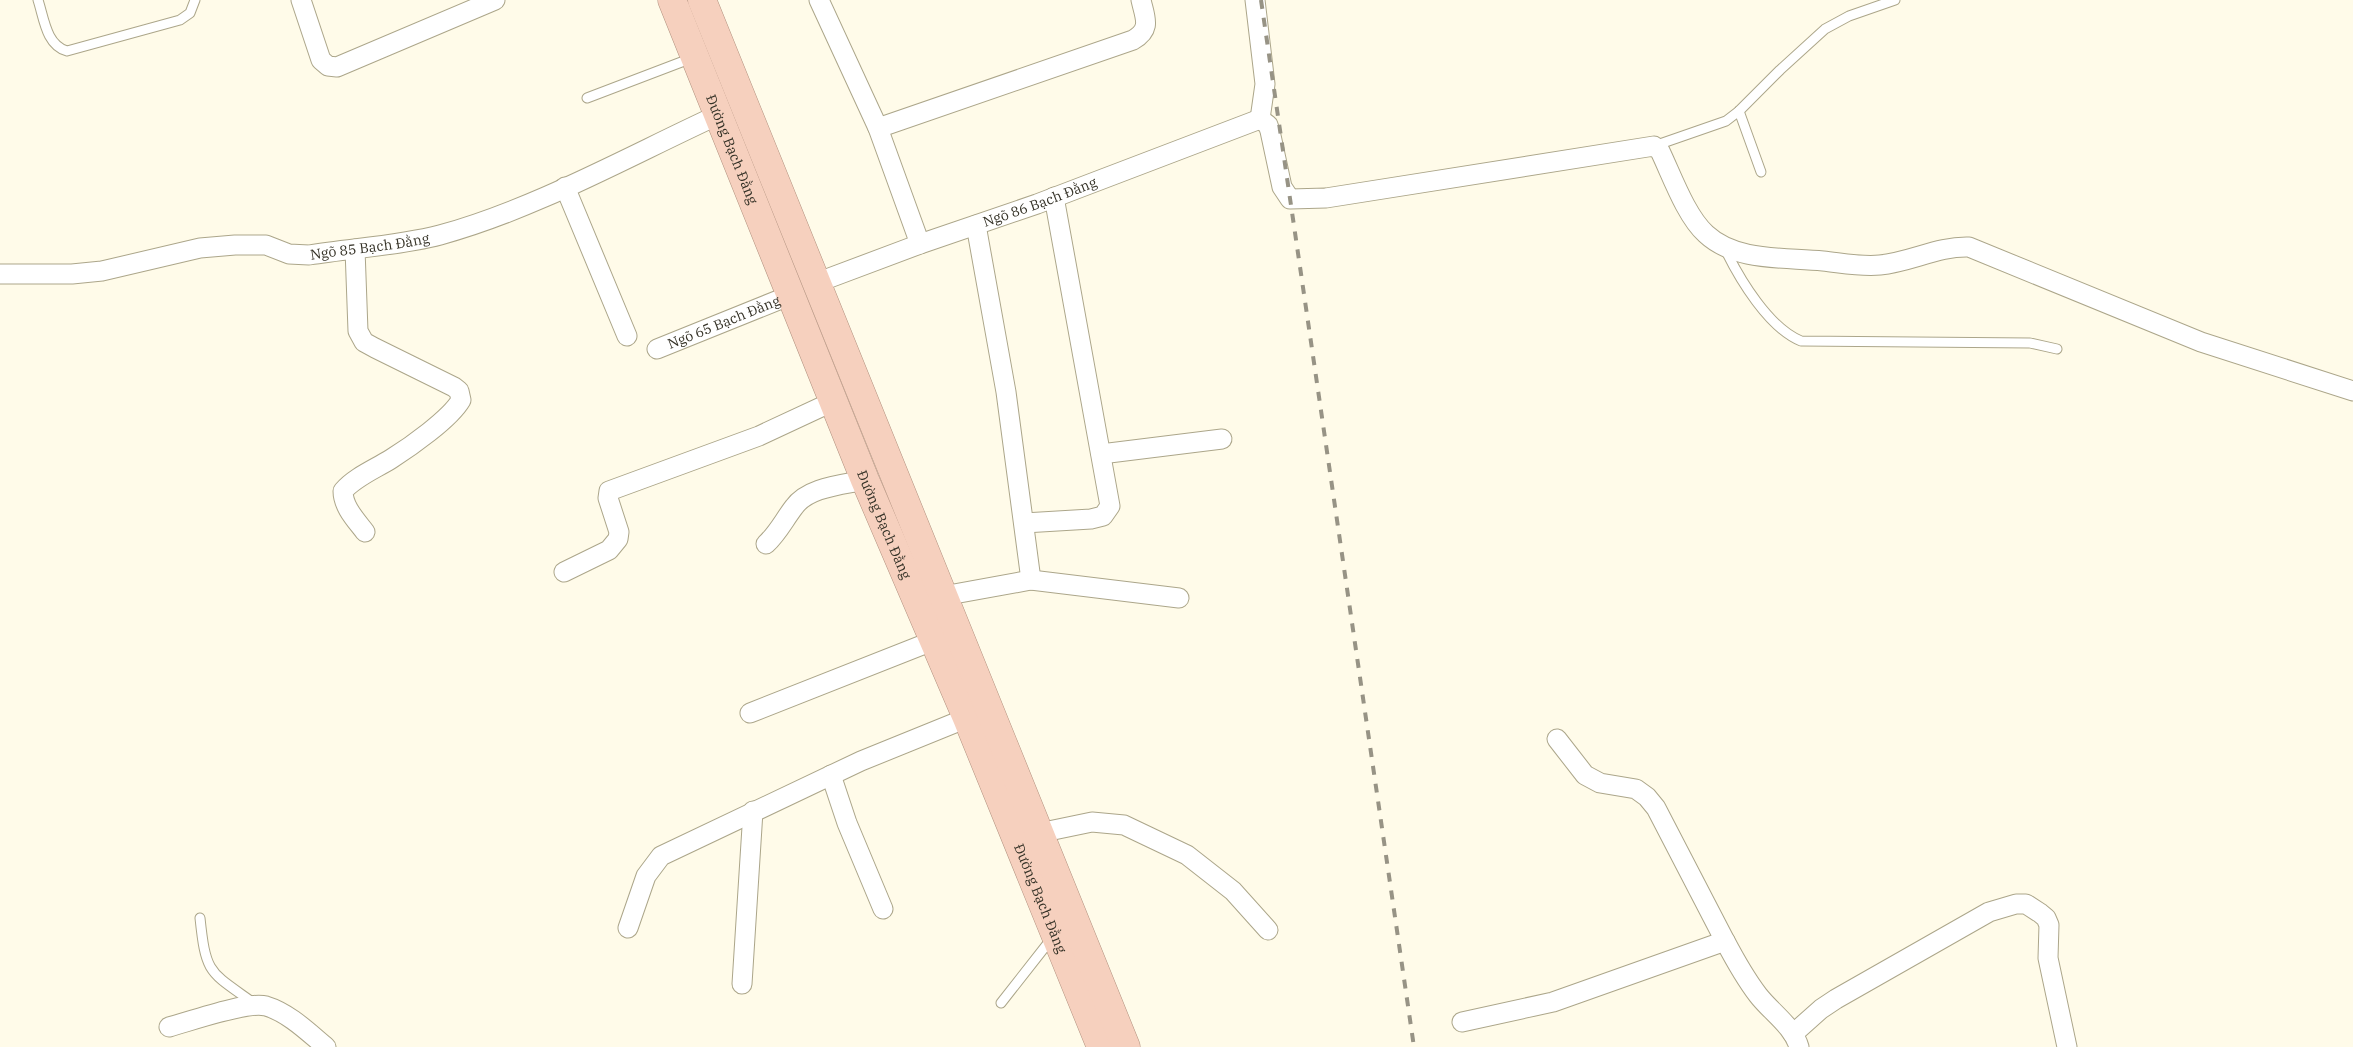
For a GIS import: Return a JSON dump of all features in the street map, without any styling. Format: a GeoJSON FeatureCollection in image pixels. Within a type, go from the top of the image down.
{"type":"FeatureCollection","features":[{"type":"Feature","properties":{"kind":"highway","name":"Đường Bạch Đằng"},"geometry":{"type":"LineString","coordinates":[[672,0],[865,480],[935,640],[1101,1047]]}},
{"type":"Feature","properties":{"kind":"highway","name":"Đường Bạch Đằng"},"geometry":{"type":"LineString","coordinates":[[702,0],[1126,1047]]}},
{"type":"Feature","properties":{"kind":"highway"},"geometry":{"type":"LineString","coordinates":[[696,61],[724,54]]}},
{"type":"Feature","properties":{"kind":"street"},"geometry":{"type":"LineString","coordinates":[[301,0],[321,60],[328,66],[337,67],[495,0]]}},
{"type":"Feature","properties":{"kind":"street"},"geometry":{"type":"LineString","coordinates":[[878,128],[1133,40],[1142,35],[1145,30],[1146,24],[1141,0]]}},
{"type":"Feature","properties":{"kind":"street"},"geometry":{"type":"LineString","coordinates":[[1254,0],[1265,84],[1260,119],[1268,125],[1282,187],[1290,199],[1326,198],[1654,146],[1660,151],[1691,215],[1705,234],[1724,246],[1762,256],[1865,266],[1896,262],[1948,248],[1969,247],[2200,342],[2353,391]]}},
{"type":"Feature","properties":{"kind":"street"},"geometry":{"type":"LineString","coordinates":[[825,2],[878,128],[920,244]]}},
{"type":"Feature","properties":{"kind":"street","name":"Ngõ 85 Bạch Đằng"},"geometry":{"type":"LineString","coordinates":[[0,274],[72,274],[102,271],[200,248],[234,245],[266,245],[289,254],[309,255],[439,235],[486,220],[565,186],[718,115]]}},
{"type":"Feature","properties":{"kind":"street","name":"Ngõ 86 Bạch Đằng"},"geometry":{"type":"LineString","coordinates":[[816,283],[1054,197],[1260,119]]}},
{"type":"Feature","properties":{"kind":"street"},"geometry":{"type":"LineString","coordinates":[[565,186],[627,336]]}},
{"type":"Feature","properties":{"kind":"street"},"geometry":{"type":"LineString","coordinates":[[1024,523],[1091,519],[1103,516],[1108,512],[1110,506],[1054,197]]}},
{"type":"Feature","properties":{"kind":"street"},"geometry":{"type":"LineString","coordinates":[[976,225],[1006,392],[1032,580]]}},
{"type":"Feature","properties":{"kind":"street"},"geometry":{"type":"LineString","coordinates":[[355,249],[358,331],[360,337],[375,348],[454,387],[459,391],[461,400],[456,407],[420,439],[368,472],[343,491],[343,498],[347,508],[365,532]]}},
{"type":"Feature","properties":{"kind":"street","name":"Ngõ 65 Bạch Đằng"},"geometry":{"type":"LineString","coordinates":[[657,349],[791,295]]}},
{"type":"Feature","properties":{"kind":"street"},"geometry":{"type":"LineString","coordinates":[[564,572],[609,550],[618,539],[619,532],[608,498],[609,491],[758,436],[834,401]]}},
{"type":"Feature","properties":{"kind":"street"},"geometry":{"type":"LineString","coordinates":[[1101,454],[1222,439]]}},
{"type":"Feature","properties":{"kind":"street"},"geometry":{"type":"LineString","coordinates":[[766,544],[780,529],[794,505],[806,496],[823,489],[865,480]]}},
{"type":"Feature","properties":{"kind":"street"},"geometry":{"type":"LineString","coordinates":[[943,596],[1032,580],[1180,598]]}},
{"type":"Feature","properties":{"kind":"street"},"geometry":{"type":"LineString","coordinates":[[750,713],[935,640]]}},
{"type":"Feature","properties":{"kind":"street"},"geometry":{"type":"LineString","coordinates":[[628,928],[646,876],[661,856],[831,775],[967,718]]}},
{"type":"Feature","properties":{"kind":"street"},"geometry":{"type":"LineString","coordinates":[[1557,739],[1585,776],[1600,783],[1636,789],[1647,797],[1656,808],[1736,963],[1757,994],[1796,1040],[1821,1009],[1836,999],[1950,934],[2003,907],[2026,904],[2046,918],[2049,925],[2048,958],[2067,1047]]}},
{"type":"Feature","properties":{"kind":"street"},"geometry":{"type":"LineString","coordinates":[[831,775],[846,823],[883,909]]}},
{"type":"Feature","properties":{"kind":"street"},"geometry":{"type":"LineString","coordinates":[[742,984],[753,811]]}},
{"type":"Feature","properties":{"kind":"street"},"geometry":{"type":"LineString","coordinates":[[1039,833],[1092,822],[1124,825],[1187,854],[1233,891],[1268,930]]}},
{"type":"Feature","properties":{"kind":"street"},"geometry":{"type":"LineString","coordinates":[[1462,1022],[1553,1002],[1725,941]]}},
{"type":"Feature","properties":{"kind":"street"},"geometry":{"type":"LineString","coordinates":[[169,1027],[256,1004],[278,1011],[326,1047]]}},
{"type":"Feature","properties":{"kind":"lane"},"geometry":{"type":"LineString","coordinates":[[38,0],[50,38],[54,45],[67,51],[180,20],[190,13],[195,0]]}},
{"type":"Feature","properties":{"kind":"lane"},"geometry":{"type":"LineString","coordinates":[[1654,146],[1716,125],[1739,111],[1825,29],[1849,16],[1895,0]]}},
{"type":"Feature","properties":{"kind":"lane"},"geometry":{"type":"LineString","coordinates":[[587,98],[696,61]]}},
{"type":"Feature","properties":{"kind":"lane"},"geometry":{"type":"LineString","coordinates":[[1739,111],[1761,172]]}},
{"type":"Feature","properties":{"kind":"lane"},"geometry":{"type":"LineString","coordinates":[[1724,246],[1741,278],[1777,325],[1792,337],[1801,341],[2030,343],[2057,349]]}},
{"type":"Feature","properties":{"kind":"lane"},"geometry":{"type":"LineString","coordinates":[[200,918],[204,954],[208,966],[218,977],[256,1004]]}},
{"type":"Feature","properties":{"kind":"lane"},"geometry":{"type":"LineString","coordinates":[[1000,1002],[1056,934]]}},
{"type":"Feature","properties":{"kind":"railway"},"geometry":{"type":"LineString","coordinates":[[1261,0],[1414,1047]]}}]}
